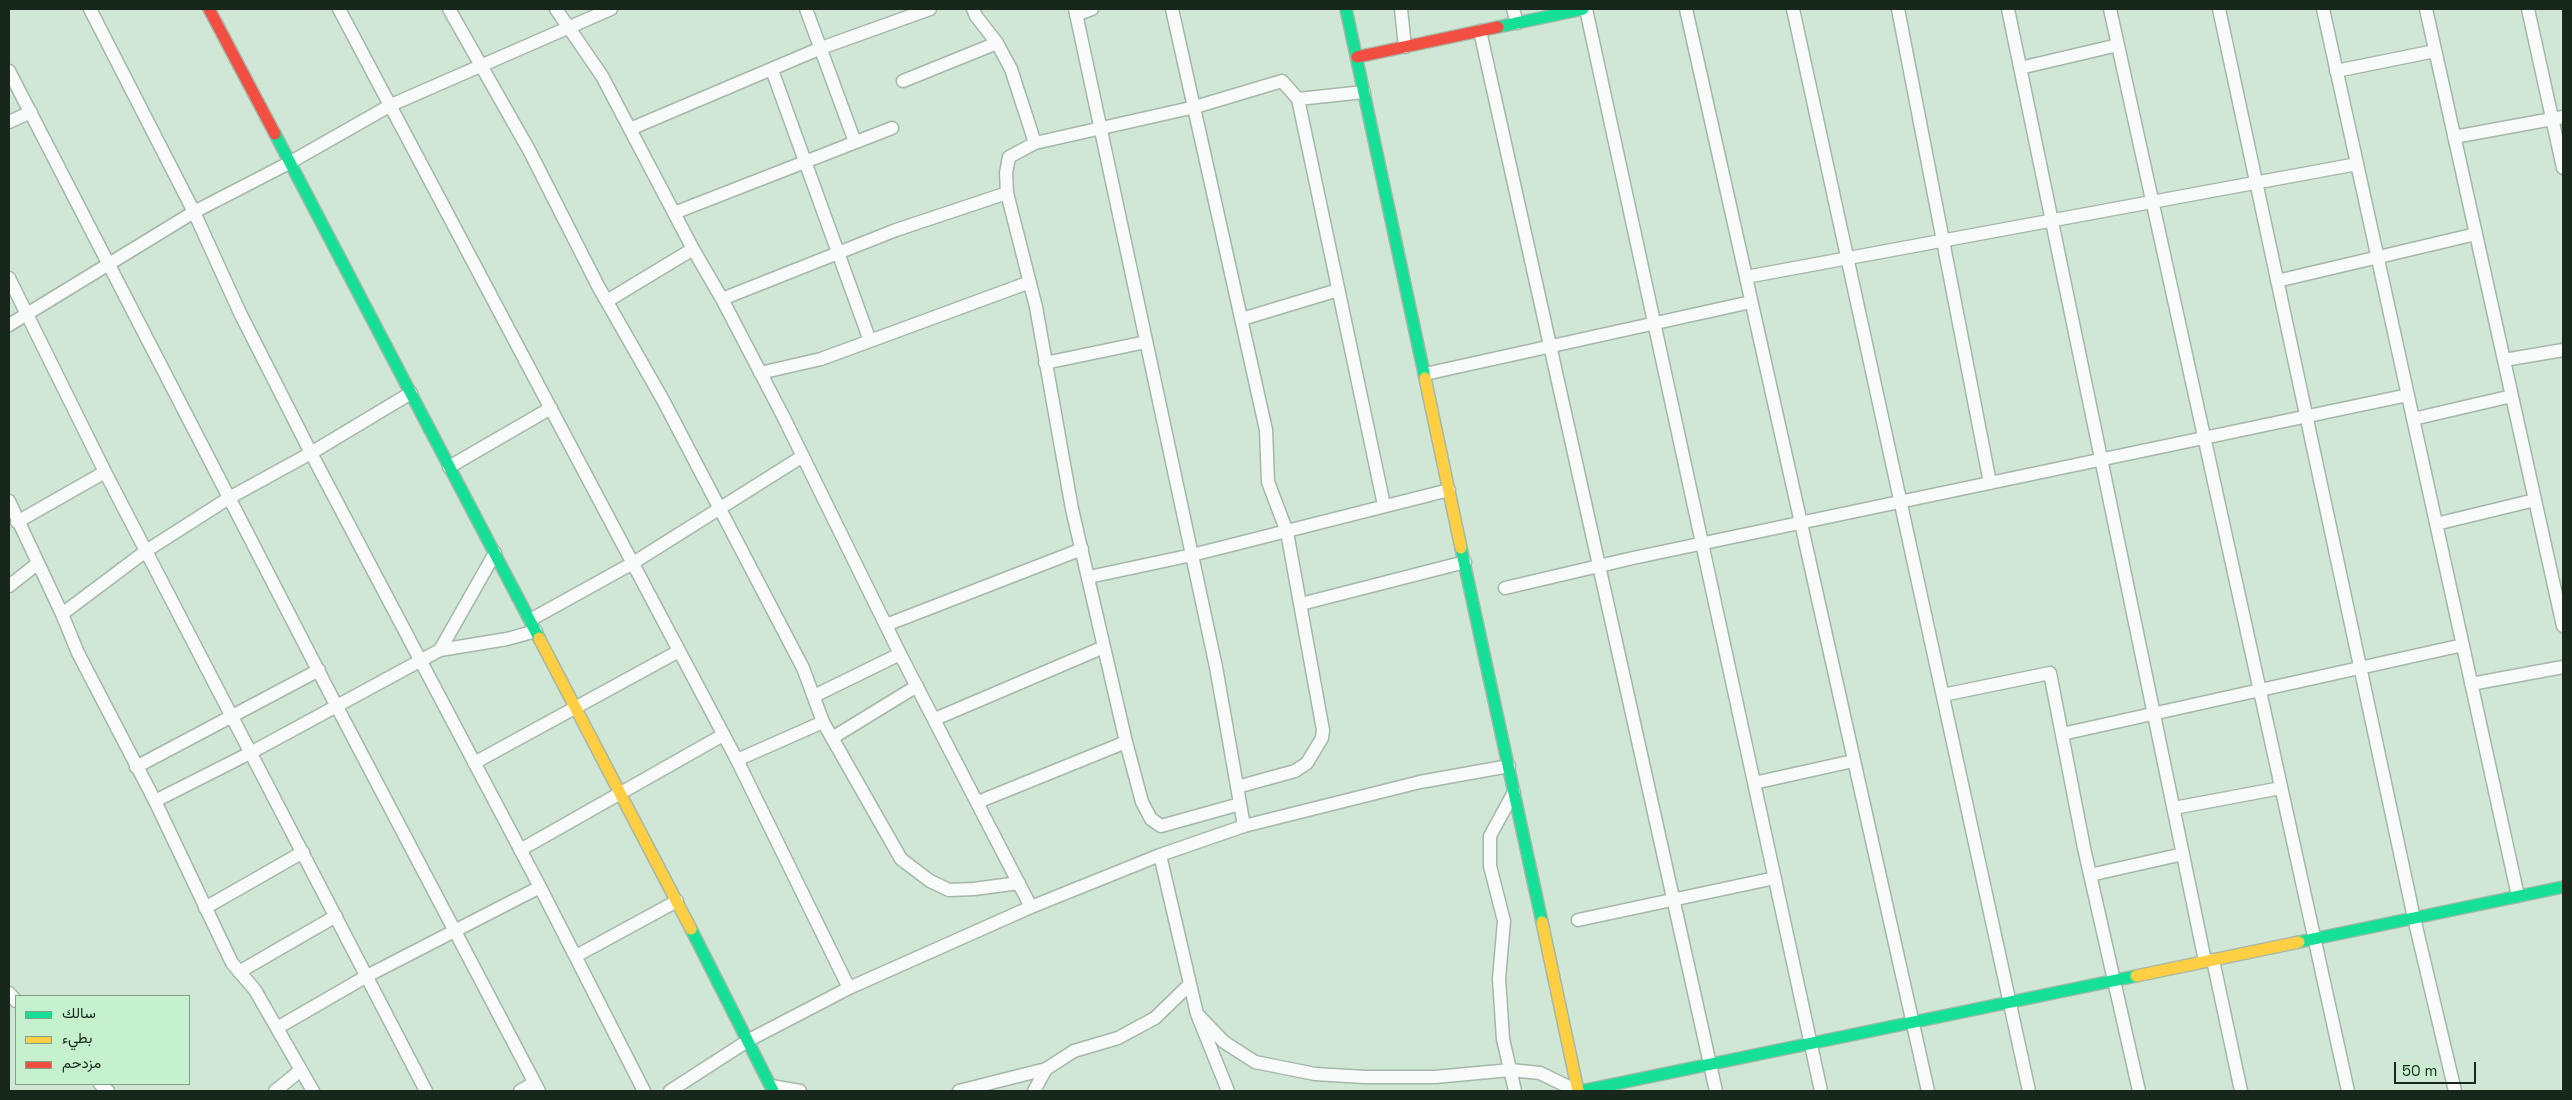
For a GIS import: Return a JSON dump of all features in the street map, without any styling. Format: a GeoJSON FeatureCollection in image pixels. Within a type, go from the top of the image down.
{"type":"FeatureCollection","features":[{"type":"Feature","properties":{"kind":"street"},"geometry":{"type":"LineString","coordinates":[[90,9],[194,212],[240,313],[311,453],[540,887],[644,1091]]}},
{"type":"Feature","properties":{"kind":"street"},"geometry":{"type":"LineString","coordinates":[[210,9],[677,901],[749,1040],[772,1089],[800,1091]]}},
{"type":"Feature","properties":{"kind":"street"},"geometry":{"type":"LineString","coordinates":[[339,9],[737,760],[849,988]]}},
{"type":"Feature","properties":{"kind":"street"},"geometry":{"type":"LineString","coordinates":[[449,9],[529,150],[606,301],[663,400],[803,668],[823,722],[901,859],[913,870],[949,890],[974,890],[1019,882]]}},
{"type":"Feature","properties":{"kind":"street"},"geometry":{"type":"LineString","coordinates":[[556,9],[567,28],[602,76],[693,249],[722,299],[803,456],[900,654],[1032,907]]}},
{"type":"Feature","properties":{"kind":"street"},"geometry":{"type":"LineString","coordinates":[[9,325],[27,312],[194,212],[289,163],[391,105],[611,9]]}},
{"type":"Feature","properties":{"kind":"street"},"geometry":{"type":"LineString","coordinates":[[806,9],[855,142]]}},
{"type":"Feature","properties":{"kind":"street"},"geometry":{"type":"LineString","coordinates":[[630,129],[821,48],[930,9]]}},
{"type":"Feature","properties":{"kind":"street"},"geometry":{"type":"LineString","coordinates":[[973,9],[976,16],[998,43],[1011,69],[1035,143]]}},
{"type":"Feature","properties":{"kind":"street"},"geometry":{"type":"LineString","coordinates":[[1092,9],[1076,12],[1216,668],[1244,826]]}},
{"type":"Feature","properties":{"kind":"street"},"geometry":{"type":"LineString","coordinates":[[1172,9],[1266,430],[1268,482],[1287,532],[1324,730],[1322,738],[1307,763],[1295,771],[1237,788]]}},
{"type":"Feature","properties":{"kind":"street"},"geometry":{"type":"LineString","coordinates":[[1346,9],[1579,1091]]}},
{"type":"Feature","properties":{"kind":"street"},"geometry":{"type":"LineString","coordinates":[[1401,9],[1405,47]]}},
{"type":"Feature","properties":{"kind":"street"},"geometry":{"type":"LineString","coordinates":[[1513,9],[1516,23]]}},
{"type":"Feature","properties":{"kind":"street"},"geometry":{"type":"LineString","coordinates":[[1357,58],[1584,9],[1821,1091]]}},
{"type":"Feature","properties":{"kind":"street"},"geometry":{"type":"LineString","coordinates":[[1686,9],[1928,1091]]}},
{"type":"Feature","properties":{"kind":"street"},"geometry":{"type":"LineString","coordinates":[[1793,9],[2029,1091]]}},
{"type":"Feature","properties":{"kind":"street"},"geometry":{"type":"LineString","coordinates":[[1898,9],[1990,483]]}},
{"type":"Feature","properties":{"kind":"street"},"geometry":{"type":"LineString","coordinates":[[2008,9],[2183,854],[2241,1091]]}},
{"type":"Feature","properties":{"kind":"street"},"geometry":{"type":"LineString","coordinates":[[2110,9],[2348,1091]]}},
{"type":"Feature","properties":{"kind":"street"},"geometry":{"type":"LineString","coordinates":[[2219,9],[2414,918],[2455,1091]]}},
{"type":"Feature","properties":{"kind":"street"},"geometry":{"type":"LineString","coordinates":[[2323,9],[2518,896]]}},
{"type":"Feature","properties":{"kind":"street"},"geometry":{"type":"LineString","coordinates":[[2426,9],[2563,626]]}},
{"type":"Feature","properties":{"kind":"street"},"geometry":{"type":"LineString","coordinates":[[2528,9],[2558,118],[2563,168]]}},
{"type":"Feature","properties":{"kind":"street"},"geometry":{"type":"LineString","coordinates":[[1480,31],[1716,1091]]}},
{"type":"Feature","properties":{"kind":"street"},"geometry":{"type":"LineString","coordinates":[[903,81],[998,43]]}},
{"type":"Feature","properties":{"kind":"street"},"geometry":{"type":"LineString","coordinates":[[2020,68],[2118,45]]}},
{"type":"Feature","properties":{"kind":"street"},"geometry":{"type":"LineString","coordinates":[[2336,71],[2435,51]]}},
{"type":"Feature","properties":{"kind":"street"},"geometry":{"type":"LineString","coordinates":[[772,70],[870,341]]}},
{"type":"Feature","properties":{"kind":"street"},"geometry":{"type":"LineString","coordinates":[[9,71],[336,705],[536,1087],[520,1091]]}},
{"type":"Feature","properties":{"kind":"street"},"geometry":{"type":"LineString","coordinates":[[1240,804],[1165,825],[1157,825],[1142,802],[1126,742],[1082,549],[1030,282],[1007,193],[1006,173],[1009,157],[1035,143],[1195,107],[1282,81],[1298,99],[1384,505]]}},
{"type":"Feature","properties":{"kind":"street"},"geometry":{"type":"LineString","coordinates":[[1298,99],[1364,92]]}},
{"type":"Feature","properties":{"kind":"street"},"geometry":{"type":"LineString","coordinates":[[9,122],[31,112]]}},
{"type":"Feature","properties":{"kind":"street"},"geometry":{"type":"LineString","coordinates":[[2454,137],[2558,118]]}},
{"type":"Feature","properties":{"kind":"street"},"geometry":{"type":"LineString","coordinates":[[674,213],[892,128]]}},
{"type":"Feature","properties":{"kind":"street"},"geometry":{"type":"LineString","coordinates":[[1746,277],[2357,164]]}},
{"type":"Feature","properties":{"kind":"street"},"geometry":{"type":"LineString","coordinates":[[722,299],[896,230],[1007,193]]}},
{"type":"Feature","properties":{"kind":"street"},"geometry":{"type":"LineString","coordinates":[[2277,281],[2476,234]]}},
{"type":"Feature","properties":{"kind":"street"},"geometry":{"type":"LineString","coordinates":[[606,301],[693,249]]}},
{"type":"Feature","properties":{"kind":"street"},"geometry":{"type":"LineString","coordinates":[[9,278],[105,472],[252,752],[426,1091]]}},
{"type":"Feature","properties":{"kind":"street"},"geometry":{"type":"LineString","coordinates":[[760,373],[821,359],[1030,282]]}},
{"type":"Feature","properties":{"kind":"street"},"geometry":{"type":"LineString","coordinates":[[1242,319],[1338,290]]}},
{"type":"Feature","properties":{"kind":"street"},"geometry":{"type":"LineString","coordinates":[[1424,374],[1751,302]]}},
{"type":"Feature","properties":{"kind":"street"},"geometry":{"type":"LineString","coordinates":[[1045,363],[1146,342]]}},
{"type":"Feature","properties":{"kind":"street"},"geometry":{"type":"LineString","coordinates":[[2504,360],[2563,350]]}},
{"type":"Feature","properties":{"kind":"street"},"geometry":{"type":"LineString","coordinates":[[62,614],[146,551],[229,498],[311,453],[410,393]]}},
{"type":"Feature","properties":{"kind":"street"},"geometry":{"type":"LineString","coordinates":[[1505,588],[1702,543],[2408,395]]}},
{"type":"Feature","properties":{"kind":"street"},"geometry":{"type":"LineString","coordinates":[[2413,419],[2512,396]]}},
{"type":"Feature","properties":{"kind":"street"},"geometry":{"type":"LineString","coordinates":[[449,467],[551,408]]}},
{"type":"Feature","properties":{"kind":"street"},"geometry":{"type":"LineString","coordinates":[[155,801],[252,752],[440,650],[508,639],[533,626],[803,456]]}},
{"type":"Feature","properties":{"kind":"street"},"geometry":{"type":"LineString","coordinates":[[17,522],[105,472]]}},
{"type":"Feature","properties":{"kind":"street"},"geometry":{"type":"LineString","coordinates":[[1089,577],[1192,555],[1449,490]]}},
{"type":"Feature","properties":{"kind":"street"},"geometry":{"type":"LineString","coordinates":[[2436,524],[2535,500]]}},
{"type":"Feature","properties":{"kind":"street"},"geometry":{"type":"LineString","coordinates":[[9,501],[17,522],[62,614],[78,653],[155,801],[232,963],[255,990],[314,1091]]}},
{"type":"Feature","properties":{"kind":"street"},"geometry":{"type":"LineString","coordinates":[[886,625],[1082,549]]}},
{"type":"Feature","properties":{"kind":"street"},"geometry":{"type":"LineString","coordinates":[[440,650],[495,553]]}},
{"type":"Feature","properties":{"kind":"street"},"geometry":{"type":"LineString","coordinates":[[1301,604],[1465,562]]}},
{"type":"Feature","properties":{"kind":"street"},"geometry":{"type":"LineString","coordinates":[[9,586],[37,564]]}},
{"type":"Feature","properties":{"kind":"street"},"geometry":{"type":"LineString","coordinates":[[2062,734],[2463,645]]}},
{"type":"Feature","properties":{"kind":"street"},"geometry":{"type":"LineString","coordinates":[[935,719],[1104,647]]}},
{"type":"Feature","properties":{"kind":"street"},"geometry":{"type":"LineString","coordinates":[[474,763],[679,651]]}},
{"type":"Feature","properties":{"kind":"street"},"geometry":{"type":"LineString","coordinates":[[814,696],[900,654]]}},
{"type":"Feature","properties":{"kind":"street"},"geometry":{"type":"LineString","coordinates":[[2472,684],[2563,667]]}},
{"type":"Feature","properties":{"kind":"street"},"geometry":{"type":"LineString","coordinates":[[136,767],[319,670]]}},
{"type":"Feature","properties":{"kind":"street"},"geometry":{"type":"LineString","coordinates":[[1943,695],[2050,673],[2090,874],[2139,1091]]}},
{"type":"Feature","properties":{"kind":"street"},"geometry":{"type":"LineString","coordinates":[[832,738],[917,686]]}},
{"type":"Feature","properties":{"kind":"street"},"geometry":{"type":"LineString","coordinates":[[737,760],[823,722]]}},
{"type":"Feature","properties":{"kind":"street"},"geometry":{"type":"LineString","coordinates":[[520,850],[723,735]]}},
{"type":"Feature","properties":{"kind":"street"},"geometry":{"type":"LineString","coordinates":[[978,802],[1126,742]]}},
{"type":"Feature","properties":{"kind":"street"},"geometry":{"type":"LineString","coordinates":[[1754,783],[1854,761]]}},
{"type":"Feature","properties":{"kind":"street"},"geometry":{"type":"LineString","coordinates":[[670,1091],[749,1040],[849,988],[1032,907],[1160,855],[1244,826],[1420,782],[1508,766]]}},
{"type":"Feature","properties":{"kind":"street"},"geometry":{"type":"LineString","coordinates":[[2174,808],[2281,788]]}},
{"type":"Feature","properties":{"kind":"street"},"geometry":{"type":"LineString","coordinates":[[1514,792],[1490,836],[1490,866],[1504,921],[1500,979],[1503,1039],[1515,1091]]}},
{"type":"Feature","properties":{"kind":"street"},"geometry":{"type":"LineString","coordinates":[[205,908],[303,852]]}},
{"type":"Feature","properties":{"kind":"street"},"geometry":{"type":"LineString","coordinates":[[2090,874],[2183,854]]}},
{"type":"Feature","properties":{"kind":"street"},"geometry":{"type":"LineString","coordinates":[[1160,855],[1197,1014],[1228,1091]]}},
{"type":"Feature","properties":{"kind":"street"},"geometry":{"type":"LineString","coordinates":[[1578,920],[1775,878]]}},
{"type":"Feature","properties":{"kind":"street"},"geometry":{"type":"LineString","coordinates":[[277,1028],[367,976],[540,887]]}},
{"type":"Feature","properties":{"kind":"street"},"geometry":{"type":"LineString","coordinates":[[1197,1014],[1224,1042],[1255,1062],[1315,1074],[1435,1077],[1510,1070],[1540,1073],[1579,1091],[2563,887]]}},
{"type":"Feature","properties":{"kind":"street"},"geometry":{"type":"LineString","coordinates":[[576,956],[677,901]]}},
{"type":"Feature","properties":{"kind":"street"},"geometry":{"type":"LineString","coordinates":[[240,972],[336,916]]}},
{"type":"Feature","properties":{"kind":"street"},"geometry":{"type":"LineString","coordinates":[[959,1091],[1046,1069],[1074,1051],[1118,1038],[1155,1018],[1190,984]]}},
{"type":"Feature","properties":{"kind":"street"},"geometry":{"type":"LineString","coordinates":[[1034,1091],[1046,1069]]}},
{"type":"Feature","properties":{"kind":"street"},"geometry":{"type":"LineString","coordinates":[[275,1091],[301,1070]]}},
{"type":"Feature","properties":{"kind":"traffic: fast"},"geometry":{"type":"LineString","coordinates":[[1346,9],[1425,378]]}},
{"type":"Feature","properties":{"kind":"traffic: fast"},"geometry":{"type":"LineString","coordinates":[[1498,27],[1583,9]]}},
{"type":"Feature","properties":{"kind":"traffic: fast"},"geometry":{"type":"LineString","coordinates":[[275,134],[539,638]]}},
{"type":"Feature","properties":{"kind":"traffic: fast"},"geometry":{"type":"LineString","coordinates":[[1461,548],[1542,922]]}},
{"type":"Feature","properties":{"kind":"traffic: fast"},"geometry":{"type":"LineString","coordinates":[[2299,942],[2563,887]]}},
{"type":"Feature","properties":{"kind":"traffic: fast"},"geometry":{"type":"LineString","coordinates":[[691,929],[773,1091]]}},
{"type":"Feature","properties":{"kind":"traffic: fast"},"geometry":{"type":"LineString","coordinates":[[1581,1091],[2136,976]]}},
{"type":"Feature","properties":{"kind":"traffic: slow"},"geometry":{"type":"LineString","coordinates":[[1425,378],[1461,548]]}},
{"type":"Feature","properties":{"kind":"traffic: slow"},"geometry":{"type":"LineString","coordinates":[[539,638],[691,929]]}},
{"type":"Feature","properties":{"kind":"traffic: slow"},"geometry":{"type":"LineString","coordinates":[[1542,922],[1578,1091]]}},
{"type":"Feature","properties":{"kind":"traffic: slow"},"geometry":{"type":"LineString","coordinates":[[2136,976],[2299,942]]}},
{"type":"Feature","properties":{"kind":"traffic: jam"},"geometry":{"type":"LineString","coordinates":[[209,9],[275,134]]}},
{"type":"Feature","properties":{"kind":"traffic: jam"},"geometry":{"type":"LineString","coordinates":[[1357,57],[1498,27]]}}]}
